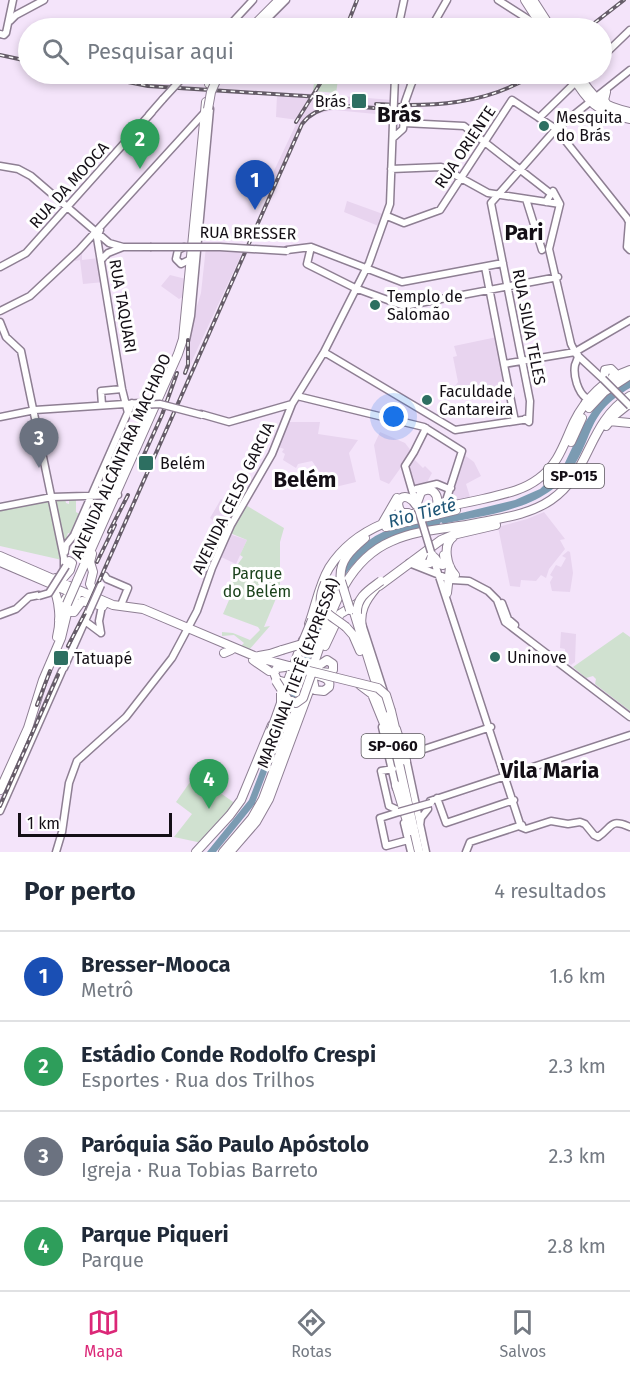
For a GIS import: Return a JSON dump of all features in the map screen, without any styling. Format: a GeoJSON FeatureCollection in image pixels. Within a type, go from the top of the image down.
{"type":"FeatureCollection","features":[{"type":"Feature","properties":{"kind":"highway"},"geometry":{"type":"LineString","coordinates":[[525,0],[537,18]]}},
{"type":"Feature","properties":{"kind":"highway"},"geometry":{"type":"LineString","coordinates":[[533,0],[538,18]]}},
{"type":"Feature","properties":{"kind":"highway"},"geometry":{"type":"LineString","coordinates":[[265,18],[280,2]]}},
{"type":"Feature","properties":{"kind":"highway"},"geometry":{"type":"LineString","coordinates":[[207,110],[208,95],[213,84]]}},
{"type":"Feature","properties":{"kind":"highway"},"geometry":{"type":"LineString","coordinates":[[207,110],[214,84]]}},
{"type":"Feature","properties":{"kind":"highway"},"geometry":{"type":"LineString","coordinates":[[583,84],[605,113],[630,120]]}},
{"type":"Feature","properties":{"kind":"highway"},"geometry":{"type":"LineString","coordinates":[[606,92],[604,100],[609,107]]}},
{"type":"Feature","properties":{"kind":"highway"},"geometry":{"type":"LineString","coordinates":[[594,101],[630,112]]}},
{"type":"Feature","properties":{"kind":"highway","name":"AVENIDA ALCÂNTARA MACHADO"},"geometry":{"type":"LineString","coordinates":[[59,640],[85,601],[76,583],[93,550],[186,340],[196,275],[207,110]]}},
{"type":"Feature","properties":{"kind":"highway","name":"AVENIDA ALCÂNTARA MACHADO"},"geometry":{"type":"LineString","coordinates":[[175,364],[185,331],[207,110]]}},
{"type":"Feature","properties":{"kind":"highway"},"geometry":{"type":"LineString","coordinates":[[205,140],[208,127]]}},
{"type":"Feature","properties":{"kind":"highway"},"geometry":{"type":"LineString","coordinates":[[191,261],[196,275]]}},
{"type":"Feature","properties":{"kind":"highway"},"geometry":{"type":"LineString","coordinates":[[373,688],[358,644],[346,627],[326,613],[322,607],[320,596],[342,554],[369,532],[409,515],[482,501],[524,490],[557,465],[582,408],[607,379],[630,372]]}},
{"type":"Feature","properties":{"kind":"highway","name":"MARGINAL TIETÊ (EXPRESSA)"},"geometry":{"type":"LineString","coordinates":[[200,852],[246,798],[306,636],[319,608],[327,580],[348,550],[374,532],[391,525],[523,493],[538,484],[562,460],[567,446],[589,408],[604,392],[630,372]]}},
{"type":"Feature","properties":{"kind":"highway"},"geometry":{"type":"LineString","coordinates":[[548,473],[561,456],[587,405],[607,379]]}},
{"type":"Feature","properties":{"kind":"highway"},"geometry":{"type":"LineString","coordinates":[[629,402],[621,414],[630,421]]}},
{"type":"Feature","properties":{"kind":"highway"},"geometry":{"type":"LineString","coordinates":[[284,753],[316,674],[334,620],[393,568],[430,552],[451,534],[516,520],[550,506],[562,497],[580,472],[609,421],[629,402]]}},
{"type":"Feature","properties":{"kind":"highway"},"geometry":{"type":"LineString","coordinates":[[548,505],[569,486],[580,472],[610,416],[629,402]]}},
{"type":"Feature","properties":{"kind":"highway","name":"MARGINAL TIETÊ (EXPRESSA)"},"geometry":{"type":"LineString","coordinates":[[223,852],[244,828],[263,799],[284,753],[336,604],[345,583],[361,562],[390,542],[426,532],[490,523],[545,504],[563,490],[580,472],[606,417],[616,405],[629,402]]}},
{"type":"Feature","properties":{"kind":"highway"},"geometry":{"type":"LineString","coordinates":[[609,421],[630,421]]}},
{"type":"Feature","properties":{"kind":"highway"},"geometry":{"type":"LineString","coordinates":[[482,501],[518,490],[537,480],[551,467],[567,446],[574,427]]}},
{"type":"Feature","properties":{"kind":"highway"},"geometry":{"type":"LineString","coordinates":[[373,688],[355,614],[361,598],[407,563],[430,552],[451,532],[522,516],[548,505],[576,480],[596,440]]}},
{"type":"Feature","properties":{"kind":"highway"},"geometry":{"type":"LineString","coordinates":[[418,506],[417,498],[421,492],[431,490],[438,498],[437,505],[431,508]]}},
{"type":"Feature","properties":{"kind":"highway"},"geometry":{"type":"LineString","coordinates":[[385,523],[399,494]]}},
{"type":"Feature","properties":{"kind":"highway"},"geometry":{"type":"LineString","coordinates":[[200,852],[244,795],[281,702],[289,669],[306,636],[324,578],[342,554],[356,539],[385,523],[448,502],[502,494]]}},
{"type":"Feature","properties":{"kind":"highway","name":"AVENIDA ALCÂNTARA MACHADO"},"geometry":{"type":"LineString","coordinates":[[83,571],[117,495]]}},
{"type":"Feature","properties":{"kind":"highway"},"geometry":{"type":"LineString","coordinates":[[409,515],[399,511],[400,499],[410,497],[418,506]]}},
{"type":"Feature","properties":{"kind":"highway"},"geometry":{"type":"LineString","coordinates":[[430,552],[445,537],[490,523]]}},
{"type":"Feature","properties":{"kind":"highway","name":"SP-060"},"geometry":{"type":"LineString","coordinates":[[374,532],[346,556],[340,571],[341,581],[355,614],[389,731],[418,852]]}},
{"type":"Feature","properties":{"kind":"highway","name":"SP-015"},"geometry":{"type":"LineString","coordinates":[[390,542],[432,532],[460,532]]}},
{"type":"Feature","properties":{"kind":"highway"},"geometry":{"type":"LineString","coordinates":[[382,580],[460,532]]}},
{"type":"Feature","properties":{"kind":"highway"},"geometry":{"type":"LineString","coordinates":[[447,577],[446,544],[460,532]]}},
{"type":"Feature","properties":{"kind":"highway"},"geometry":{"type":"LineString","coordinates":[[85,601],[93,592],[89,582],[93,572],[90,560],[93,550]]}},
{"type":"Feature","properties":{"kind":"highway"},"geometry":{"type":"LineString","coordinates":[[2,559],[113,605],[143,609],[186,630],[212,638]]}},
{"type":"Feature","properties":{"kind":"highway"},"geometry":{"type":"LineString","coordinates":[[2,559],[85,601],[116,610],[141,612],[232,649],[289,669],[373,688],[386,695],[393,738]]}},
{"type":"Feature","properties":{"kind":"highway"},"geometry":{"type":"LineString","coordinates":[[2,559],[22,563],[85,601]]}},
{"type":"Feature","properties":{"kind":"highway"},"geometry":{"type":"LineString","coordinates":[[2,559],[54,582],[76,583],[85,601]]}},
{"type":"Feature","properties":{"kind":"highway"},"geometry":{"type":"LineString","coordinates":[[54,582],[63,578],[66,566],[82,565],[86,561]]}},
{"type":"Feature","properties":{"kind":"highway","name":"SP-060"},"geometry":{"type":"LineString","coordinates":[[361,562],[348,583],[348,595],[393,738],[418,852]]}},
{"type":"Feature","properties":{"kind":"highway"},"geometry":{"type":"LineString","coordinates":[[230,852],[264,809],[334,620],[342,612],[360,602],[407,563]]}},
{"type":"Feature","properties":{"kind":"highway"},"geometry":{"type":"LineString","coordinates":[[54,582],[59,620]]}},
{"type":"Feature","properties":{"kind":"highway"},"geometry":{"type":"LineString","coordinates":[[368,653],[361,621],[362,610],[376,588]]}},
{"type":"Feature","properties":{"kind":"highway"},"geometry":{"type":"LineString","coordinates":[[0,790],[28,728],[43,680],[59,640],[60,608],[65,598],[68,597],[74,601],[68,621]]}},
{"type":"Feature","properties":{"kind":"highway"},"geometry":{"type":"LineString","coordinates":[[0,783],[29,719],[41,678],[68,621],[80,602],[143,606],[186,630],[198,630],[232,649]]}},
{"type":"Feature","properties":{"kind":"highway"},"geometry":{"type":"LineString","coordinates":[[260,658],[302,644],[319,608]]}},
{"type":"Feature","properties":{"kind":"highway"},"geometry":{"type":"LineString","coordinates":[[355,614],[368,653]]}},
{"type":"Feature","properties":{"kind":"highway"},"geometry":{"type":"LineString","coordinates":[[198,630],[232,649]]}},
{"type":"Feature","properties":{"kind":"highway"},"geometry":{"type":"LineString","coordinates":[[260,658],[306,636]]}},
{"type":"Feature","properties":{"kind":"highway","name":"SP-015"},"geometry":{"type":"LineString","coordinates":[[289,669],[306,636]]}},
{"type":"Feature","properties":{"kind":"highway","name":"SP-060"},"geometry":{"type":"LineString","coordinates":[[368,653],[391,722],[411,804],[418,852]]}},
{"type":"Feature","properties":{"kind":"highway"},"geometry":{"type":"LineString","coordinates":[[260,658],[288,700],[296,703],[303,698],[316,674]]}},
{"type":"Feature","properties":{"kind":"highway"},"geometry":{"type":"LineString","coordinates":[[260,658],[278,688],[281,702]]}},
{"type":"Feature","properties":{"kind":"highway"},"geometry":{"type":"LineString","coordinates":[[316,674],[330,673],[334,666]]}},
{"type":"Feature","properties":{"kind":"highway"},"geometry":{"type":"LineString","coordinates":[[266,748],[282,700],[276,681]]}},
{"type":"Feature","properties":{"kind":"highway","name":"SP-060"},"geometry":{"type":"LineString","coordinates":[[373,688],[374,697],[387,731],[410,831],[418,852]]}},
{"type":"Feature","properties":{"kind":"highway"},"geometry":{"type":"LineString","coordinates":[[389,713],[406,758]]}},
{"type":"Feature","properties":{"kind":"highway"},"geometry":{"type":"LineString","coordinates":[[394,725],[403,758],[411,804]]}},
{"type":"Feature","properties":{"kind":"highway"},"geometry":{"type":"LineString","coordinates":[[10,768],[17,747]]}},
{"type":"Feature","properties":{"kind":"highway"},"geometry":{"type":"LineString","coordinates":[[396,789],[410,831]]}},
{"type":"Feature","properties":{"kind":"highway"},"geometry":{"type":"LineString","coordinates":[[230,852],[244,828]]}},
{"type":"Feature","properties":{"kind":"main road"},"geometry":{"type":"LineString","coordinates":[[13,0],[16,12]]}},
{"type":"Feature","properties":{"kind":"main road"},"geometry":{"type":"LineString","coordinates":[[2,35],[6,33],[9,21],[16,12],[44,0]]}},
{"type":"Feature","properties":{"kind":"main road"},"geometry":{"type":"LineString","coordinates":[[236,18],[253,0]]}},
{"type":"Feature","properties":{"kind":"main road"},"geometry":{"type":"LineString","coordinates":[[438,18],[447,0]]}},
{"type":"Feature","properties":{"kind":"main road"},"geometry":{"type":"LineString","coordinates":[[498,0],[531,18]]}},
{"type":"Feature","properties":{"kind":"main road"},"geometry":{"type":"LineString","coordinates":[[612,47],[630,30]]}},
{"type":"Feature","properties":{"kind":"main road"},"geometry":{"type":"LineString","coordinates":[[594,101],[628,73]]}},
{"type":"Feature","properties":{"kind":"main road"},"geometry":{"type":"LineString","coordinates":[[497,195],[556,129],[628,73]]}},
{"type":"Feature","properties":{"kind":"main road","name":"RUA DA MOOCA"},"geometry":{"type":"LineString","coordinates":[[0,267],[24,254],[177,84]]}},
{"type":"Feature","properties":{"kind":"main road","name":"AVENIDA CELSO GARCIA"},"geometry":{"type":"LineString","coordinates":[[55,850],[63,822],[69,783],[77,761],[131,712],[169,663],[186,630],[229,530],[272,454],[292,404],[324,352],[366,269],[387,218],[390,204],[395,132],[395,84]]}},
{"type":"Feature","properties":{"kind":"main road"},"geometry":{"type":"LineString","coordinates":[[395,132],[403,129],[405,102],[411,84]]}},
{"type":"Feature","properties":{"kind":"main road"},"geometry":{"type":"LineString","coordinates":[[573,84],[539,118],[556,129],[626,217],[629,222],[629,249]]}},
{"type":"Feature","properties":{"kind":"main road","name":"RUA ORIENTE"},"geometry":{"type":"LineString","coordinates":[[387,218],[404,223],[441,208],[513,100],[539,118]]}},
{"type":"Feature","properties":{"kind":"main road"},"geometry":{"type":"LineString","coordinates":[[0,311],[30,298],[97,233],[207,110]]}},
{"type":"Feature","properties":{"kind":"main road","name":"AVENIDA ALCÂNTARA MACHADO"},"geometry":{"type":"LineString","coordinates":[[186,340],[197,287],[191,261],[208,127],[207,110]]}},
{"type":"Feature","properties":{"kind":"main road"},"geometry":{"type":"LineString","coordinates":[[143,117],[147,117],[152,112]]}},
{"type":"Feature","properties":{"kind":"main road"},"geometry":{"type":"LineString","coordinates":[[404,122],[464,126],[550,193],[555,192],[560,204],[547,248]]}},
{"type":"Feature","properties":{"kind":"main road"},"geometry":{"type":"LineString","coordinates":[[0,165],[12,165],[26,170],[82,219]]}},
{"type":"Feature","properties":{"kind":"main road"},"geometry":{"type":"LineString","coordinates":[[391,169],[441,167],[460,179],[497,195],[560,204]]}},
{"type":"Feature","properties":{"kind":"main road"},"geometry":{"type":"LineString","coordinates":[[546,202],[550,193]]}},
{"type":"Feature","properties":{"kind":"main road","name":"RUA SILVA TELES"},"geometry":{"type":"LineString","coordinates":[[497,195],[490,203],[530,401],[528,420],[515,421]]}},
{"type":"Feature","properties":{"kind":"main road"},"geometry":{"type":"LineString","coordinates":[[528,198],[557,277],[577,353],[578,390],[586,398],[582,408]]}},
{"type":"Feature","properties":{"kind":"main road"},"geometry":{"type":"LineString","coordinates":[[66,207],[109,243],[119,248],[134,247]]}},
{"type":"Feature","properties":{"kind":"main road","name":"RUA BRESSER"},"geometry":{"type":"LineString","coordinates":[[97,233],[112,242],[134,247],[291,249]]}},
{"type":"Feature","properties":{"kind":"main road","name":"RUA TAQUARI"},"geometry":{"type":"LineString","coordinates":[[97,233],[122,389],[134,406]]}},
{"type":"Feature","properties":{"kind":"main road","name":"AVENIDA ALCÂNTARA MACHADO"},"geometry":{"type":"LineString","coordinates":[[175,364],[183,330],[193,242]]}},
{"type":"Feature","properties":{"kind":"main road","name":"RUA BRESSER"},"geometry":{"type":"LineString","coordinates":[[151,247],[220,245],[308,250],[401,282],[503,264]]}},
{"type":"Feature","properties":{"kind":"main road"},"geometry":{"type":"LineString","coordinates":[[184,247],[177,251],[176,259],[181,264],[191,261]]}},
{"type":"Feature","properties":{"kind":"main road"},"geometry":{"type":"LineString","coordinates":[[197,287],[196,275],[201,254],[214,247]]}},
{"type":"Feature","properties":{"kind":"main road"},"geometry":{"type":"LineString","coordinates":[[101,260],[108,252],[119,250],[119,248]]}},
{"type":"Feature","properties":{"kind":"main road"},"geometry":{"type":"LineString","coordinates":[[308,250],[307,264],[356,289],[404,306],[557,277]]}},
{"type":"Feature","properties":{"kind":"main road"},"geometry":{"type":"LineString","coordinates":[[324,352],[452,430],[515,421],[490,290],[483,267]]}},
{"type":"Feature","properties":{"kind":"main road"},"geometry":{"type":"LineString","coordinates":[[577,353],[630,321]]}},
{"type":"Feature","properties":{"kind":"main road"},"geometry":{"type":"LineString","coordinates":[[0,322],[6,337],[21,350],[66,566]]}},
{"type":"Feature","properties":{"kind":"main road"},"geometry":{"type":"LineString","coordinates":[[504,365],[577,353],[583,354],[587,362],[629,402]]}},
{"type":"Feature","properties":{"kind":"main road"},"geometry":{"type":"LineString","coordinates":[[587,362],[581,362],[577,366],[581,391],[587,396],[594,394]]}},
{"type":"Feature","properties":{"kind":"main road"},"geometry":{"type":"LineString","coordinates":[[102,405],[101,391],[122,389]]}},
{"type":"Feature","properties":{"kind":"main road"},"geometry":{"type":"LineString","coordinates":[[297,396],[428,429],[462,451],[449,488],[448,502]]}},
{"type":"Feature","properties":{"kind":"main road"},"geometry":{"type":"LineString","coordinates":[[0,417],[33,410],[159,404],[226,421],[292,404]]}},
{"type":"Feature","properties":{"kind":"main road"},"geometry":{"type":"LineString","coordinates":[[2,616],[16,609],[25,600],[49,593],[66,566],[65,546],[73,536],[134,406]]}},
{"type":"Feature","properties":{"kind":"main road"},"geometry":{"type":"LineString","coordinates":[[418,506],[405,465],[428,429],[437,420]]}},
{"type":"Feature","properties":{"kind":"main road"},"geometry":{"type":"LineString","coordinates":[[448,442],[452,430]]}},
{"type":"Feature","properties":{"kind":"main road"},"geometry":{"type":"LineString","coordinates":[[407,472],[412,487],[416,489]]}},
{"type":"Feature","properties":{"kind":"main road"},"geometry":{"type":"LineString","coordinates":[[416,489],[437,484],[449,488]]}},
{"type":"Feature","properties":{"kind":"main road"},"geometry":{"type":"LineString","coordinates":[[416,489],[414,491],[430,552],[447,577],[490,727],[524,826]]}},
{"type":"Feature","properties":{"kind":"main road"},"geometry":{"type":"LineString","coordinates":[[0,507],[52,497],[117,495]]}},
{"type":"Feature","properties":{"kind":"main road"},"geometry":{"type":"LineString","coordinates":[[407,563],[447,577],[469,581],[491,593],[497,600],[505,622],[630,717]]}},
{"type":"Feature","properties":{"kind":"main road"},"geometry":{"type":"LineString","coordinates":[[447,577],[471,578],[494,591],[510,621],[630,712]]}},
{"type":"Feature","properties":{"kind":"main road"},"geometry":{"type":"LineString","coordinates":[[447,577],[490,727]]}},
{"type":"Feature","properties":{"kind":"main road"},"geometry":{"type":"LineString","coordinates":[[0,811],[88,612],[104,581],[128,588],[121,605]]}},
{"type":"Feature","properties":{"kind":"main road"},"geometry":{"type":"LineString","coordinates":[[368,598],[355,614],[383,690],[391,705],[406,758],[419,826],[418,852]]}},
{"type":"Feature","properties":{"kind":"main road"},"geometry":{"type":"LineString","coordinates":[[85,601],[101,633],[85,621]]}},
{"type":"Feature","properties":{"kind":"main road"},"geometry":{"type":"LineString","coordinates":[[373,688],[408,840],[418,852]]}},
{"type":"Feature","properties":{"kind":"main road"},"geometry":{"type":"LineString","coordinates":[[406,758],[490,727]]}},
{"type":"Feature","properties":{"kind":"main road"},"geometry":{"type":"LineString","coordinates":[[408,840],[386,846],[380,818],[432,803],[507,775],[627,736]]}},
{"type":"Feature","properties":{"kind":"main road"},"geometry":{"type":"LineString","coordinates":[[393,769],[381,771],[389,806],[398,811]]}},
{"type":"Feature","properties":{"kind":"main road"},"geometry":{"type":"LineString","coordinates":[[432,803],[440,806],[446,823],[514,801]]}},
{"type":"Feature","properties":{"kind":"main road"},"geometry":{"type":"LineString","coordinates":[[419,826],[432,803]]}},
{"type":"Feature","properties":{"kind":"main road"},"geometry":{"type":"LineString","coordinates":[[467,852],[471,843],[524,826],[550,821],[568,825],[580,822],[598,837],[612,824],[621,823],[630,827]]}},
{"type":"Feature","properties":{"kind":"shaded area"},"geometry":{"type":"Polygon","coordinates":[[[301,93],[393,100],[392,105],[387,106],[386,115],[334,110],[313,115],[300,130],[279,178],[272,175],[298,120],[276,117],[277,95],[298,97],[301,93]]]}},
{"type":"Feature","properties":{"kind":"shaded area"},"geometry":{"type":"Polygon","coordinates":[[[347,201],[383,214],[385,216],[381,227],[344,212],[347,201]]]}},
{"type":"Feature","properties":{"kind":"shaded area"},"geometry":{"type":"Polygon","coordinates":[[[206,247],[244,249],[190,365],[188,365],[189,340],[187,339],[201,293],[206,247]]]}},
{"type":"Feature","properties":{"kind":"shaded area"},"geometry":{"type":"Polygon","coordinates":[[[82,251],[82,260],[99,258],[104,282],[83,284],[80,260],[75,261],[74,256],[82,251]]]}},
{"type":"Feature","properties":{"kind":"shaded area"},"geometry":{"type":"Polygon","coordinates":[[[170,275],[186,279],[185,296],[179,299],[161,286],[170,275]]]}},
{"type":"Feature","properties":{"kind":"shaded area"},"geometry":{"type":"Polygon","coordinates":[[[497,337],[508,393],[499,393],[501,397],[470,400],[452,390],[458,382],[453,357],[457,356],[454,346],[497,337]]]}},
{"type":"Feature","properties":{"kind":"shaded area"},"geometry":{"type":"Polygon","coordinates":[[[286,422],[320,422],[318,434],[358,440],[349,453],[356,482],[331,488],[312,461],[298,464],[296,468],[283,460],[284,449],[276,446],[286,422]]]}},
{"type":"Feature","properties":{"kind":"shaded area"},"geometry":{"type":"Polygon","coordinates":[[[380,432],[405,443],[412,452],[389,484],[380,480],[374,445],[380,432]]]}},
{"type":"Feature","properties":{"kind":"shaded area"},"geometry":{"type":"Polygon","coordinates":[[[463,454],[474,462],[481,476],[466,484],[471,500],[449,503],[463,454]]]}},
{"type":"Feature","properties":{"kind":"shaded area"},"geometry":{"type":"Polygon","coordinates":[[[412,457],[432,473],[425,486],[416,488],[413,486],[406,465],[412,457]]]}},
{"type":"Feature","properties":{"kind":"shaded area"},"geometry":{"type":"Polygon","coordinates":[[[221,499],[227,503],[224,507],[236,514],[226,530],[210,518],[221,499]]]}},
{"type":"Feature","properties":{"kind":"shaded area"},"geometry":{"type":"Polygon","coordinates":[[[544,512],[565,539],[560,540],[565,549],[549,569],[546,578],[541,575],[536,581],[521,580],[520,587],[510,586],[498,527],[544,512]]]}},
{"type":"Feature","properties":{"kind":"shaded area"},"geometry":{"type":"Polygon","coordinates":[[[229,534],[247,540],[236,564],[219,556],[229,534]]]}},
{"type":"Feature","properties":{"kind":"shaded area"},"geometry":{"type":"Polygon","coordinates":[[[568,551],[573,573],[570,592],[552,591],[550,582],[553,577],[550,575],[556,565],[561,567],[566,558],[562,556],[568,551]]]}},
{"type":"Feature","properties":{"kind":"shaded area"},"geometry":{"type":"Polygon","coordinates":[[[561,632],[576,634],[575,662],[571,665],[565,661],[565,649],[560,648],[561,632]]]}},
{"type":"Feature","properties":{"kind":"green space"},"geometry":{"type":"Polygon","coordinates":[[[314,84],[337,84],[336,93],[313,91],[314,84]]]}},
{"type":"Feature","properties":{"kind":"green space"},"geometry":{"type":"Polygon","coordinates":[[[69,497],[76,497],[76,512],[81,515],[73,534],[68,533],[67,536],[70,538],[63,541],[54,498],[65,498],[66,503],[69,504],[69,497]]]}},
{"type":"Feature","properties":{"kind":"green space"},"geometry":{"type":"Polygon","coordinates":[[[51,499],[62,560],[0,546],[0,508],[51,499]]]}},
{"type":"Feature","properties":{"kind":"green space","name":"Parque do Belém"},"geometry":{"type":"Polygon","coordinates":[[[244,504],[284,528],[280,542],[280,589],[264,627],[270,626],[249,650],[240,647],[244,643],[234,635],[222,636],[222,632],[233,633],[250,640],[260,630],[258,627],[223,614],[232,593],[228,591],[243,557],[240,555],[247,540],[230,533],[244,504]]]}},
{"type":"Feature","properties":{"kind":"green space"},"geometry":{"type":"Polygon","coordinates":[[[623,632],[630,637],[630,711],[595,684],[596,679],[593,676],[586,678],[573,667],[623,632]]]}},
{"type":"Feature","properties":{"kind":"green space"},"geometry":{"type":"Polygon","coordinates":[[[195,775],[236,804],[202,843],[174,837],[192,814],[176,802],[195,775]]]}},
{"type":"Feature","properties":{"kind":"water","name":"Rio Tietê"},"geometry":{"type":"Polygon","coordinates":[[[630,379],[630,388],[616,397],[599,415],[572,469],[547,493],[516,508],[499,513],[447,523],[446,527],[441,522],[439,525],[392,537],[380,542],[360,557],[339,583],[255,803],[257,807],[254,805],[216,852],[207,852],[249,800],[333,581],[348,559],[361,546],[383,532],[515,500],[540,489],[563,467],[582,427],[598,403],[610,391],[630,379]]]}},
{"type":"Feature","properties":{"kind":"railway"},"geometry":{"type":"LineString","coordinates":[[350,18],[357,0]]}},
{"type":"Feature","properties":{"kind":"railway"},"geometry":{"type":"LineString","coordinates":[[601,18],[624,0]]}},
{"type":"Feature","properties":{"kind":"railway"},"geometry":{"type":"LineString","coordinates":[[0,55],[18,59]]}},
{"type":"Feature","properties":{"kind":"railway"},"geometry":{"type":"LineString","coordinates":[[138,84],[336,98]]}},
{"type":"Feature","properties":{"kind":"railway"},"geometry":{"type":"LineString","coordinates":[[296,122],[320,84]]}},
{"type":"Feature","properties":{"kind":"railway"},"geometry":{"type":"LineString","coordinates":[[376,104],[417,105],[458,102],[478,98],[516,84]]}},
{"type":"Feature","properties":{"kind":"railway"},"geometry":{"type":"LineString","coordinates":[[68,646],[85,613],[302,124],[309,117],[326,108],[345,106],[374,108]]}},
{"type":"Feature","properties":{"kind":"railway"},"geometry":{"type":"LineString","coordinates":[[185,373],[188,365],[188,340]]}},
{"type":"Feature","properties":{"kind":"railway"},"geometry":{"type":"LineString","coordinates":[[142,459],[162,415],[177,373]]}},
{"type":"Feature","properties":{"kind":"railway"},"geometry":{"type":"LineString","coordinates":[[109,532],[128,495]]}},
{"type":"Feature","properties":{"kind":"railway"},"geometry":{"type":"LineString","coordinates":[[97,562],[115,525]]}},
{"type":"Feature","properties":{"kind":"railway"},"geometry":{"type":"LineString","coordinates":[[37,705],[50,671]]}},
{"type":"Feature","properties":{"kind":"railway"},"geometry":{"type":"LineString","coordinates":[[0,806],[58,675]]}},
{"type":"Feature","properties":{"kind":"place","name":"Brás"},"geometry":{"type":"Point","coordinates":[359,101]}},
{"type":"Feature","properties":{"kind":"place","name":"Mesquita do Brás"},"geometry":{"type":"Point","coordinates":[544,126]}},
{"type":"Feature","properties":{"kind":"place","name":"Estádio Conde Rodolfo Crespi"},"geometry":{"type":"Point","coordinates":[140,169]}},
{"type":"Feature","properties":{"kind":"place","name":"Bresser-Mooca"},"geometry":{"type":"Point","coordinates":[255,210]}},
{"type":"Feature","properties":{"kind":"place","name":"Templo de Salomão"},"geometry":{"type":"Point","coordinates":[375,305]}},
{"type":"Feature","properties":{"kind":"place","name":"Faculdade Cantareira"},"geometry":{"type":"Point","coordinates":[427,400]}},
{"type":"Feature","properties":{"kind":"place","name":"Belém"},"geometry":{"type":"Point","coordinates":[146,463]}},
{"type":"Feature","properties":{"kind":"place","name":"Paróquia São Paulo Apóstolo"},"geometry":{"type":"Point","coordinates":[39,468]}},
{"type":"Feature","properties":{"kind":"place","name":"Uninove"},"geometry":{"type":"Point","coordinates":[495,657]}},
{"type":"Feature","properties":{"kind":"place","name":"Tatuapé"},"geometry":{"type":"Point","coordinates":[61,658]}},
{"type":"Feature","properties":{"kind":"place","name":"Parque Piqueri"},"geometry":{"type":"Point","coordinates":[209,809]}},
{"type":"Feature","properties":{"kind":"district","name":"Brás"},"geometry":{"type":"Point","coordinates":[399,114]}},
{"type":"Feature","properties":{"kind":"district","name":"Pari"},"geometry":{"type":"Point","coordinates":[524,232]}},
{"type":"Feature","properties":{"kind":"district","name":"Belém"},"geometry":{"type":"Point","coordinates":[305,479]}},
{"type":"Feature","properties":{"kind":"district","name":"Vila Maria"},"geometry":{"type":"Point","coordinates":[550,770]}}]}
